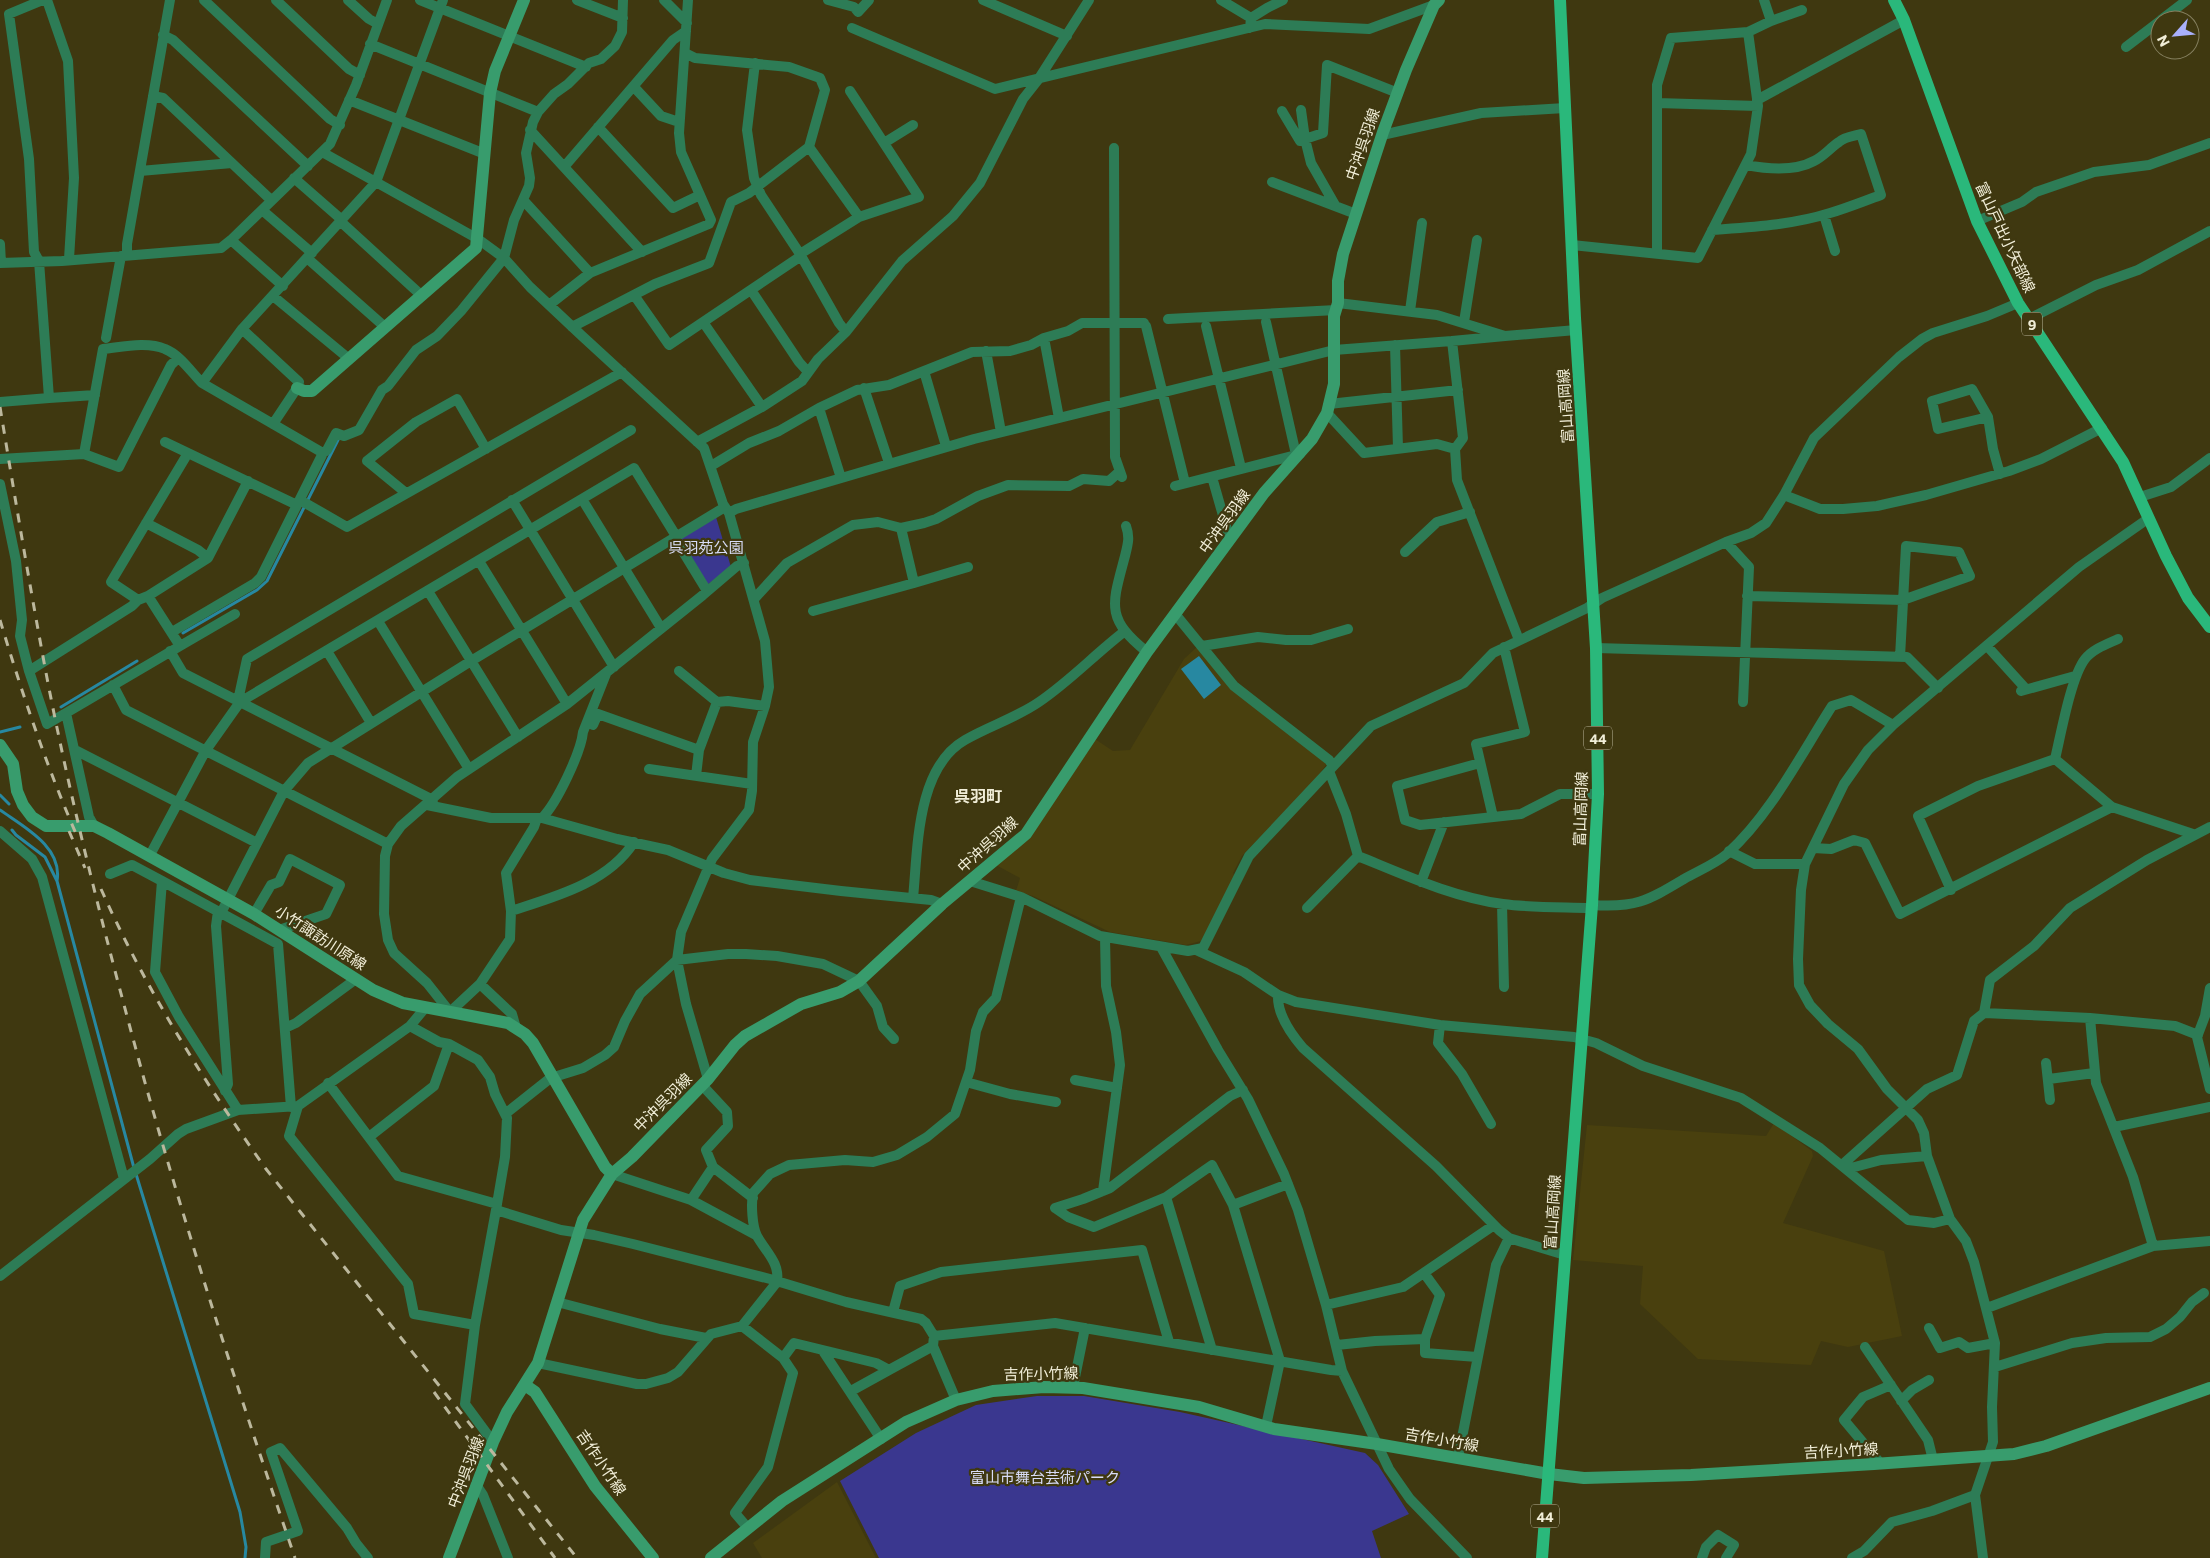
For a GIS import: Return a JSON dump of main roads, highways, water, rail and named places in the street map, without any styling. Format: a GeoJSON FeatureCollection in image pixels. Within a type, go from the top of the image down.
{"type":"FeatureCollection","features":[{"type":"Feature","properties":{"kind":"main road"},"geometry":{"type":"LineString","coordinates":[[297,388],[304,391],[312,391],[476,248],[490,93],[495,72],[524,0]]}},
{"type":"Feature","properties":{"kind":"main road","name":"富山高岡線"},"geometry":{"type":"LineString","coordinates":[[1542,1558],[1592,906],[1598,794],[1594,603],[1576,330],[1560,0]]}},
{"type":"Feature","properties":{"kind":"main road","name":"富山戸出小矢部線"},"geometry":{"type":"LineString","coordinates":[[1894,0],[1904,20],[1977,221],[2018,303],[2123,462],[2166,556],[2188,598],[2210,627]]}},
{"type":"Feature","properties":{"kind":"main road","name":"中沖呉羽線"},"geometry":{"type":"LineString","coordinates":[[449,1558],[493,1442],[507,1412],[538,1363],[578,1233],[593,1201],[612,1174],[632,1157],[705,1082],[735,1045],[758,1027],[801,1004],[840,992],[859,981],[942,904],[1026,834],[1147,652],[1264,493],[1312,439],[1328,409],[1334,384],[1334,316],[1337,306],[1338,281],[1344,254],[1382,135],[1437,3]]}},
{"type":"Feature","properties":{"kind":"main road","name":"小竹諏訪川原線"},"geometry":{"type":"LineString","coordinates":[[0,745],[13,764],[16,791],[22,805],[32,817],[46,826],[94,826],[254,914],[280,935],[389,998],[422,1011],[450,1012],[501,1021],[516,1028],[534,1043],[605,1167],[612,1174]]}},
{"type":"Feature","properties":{"kind":"main road","name":"吉作小竹線"},"geometry":{"type":"LineString","coordinates":[[525,1385],[535,1392],[595,1486],[653,1558]]}},
{"type":"Feature","properties":{"kind":"main road","name":"吉作小竹線"},"geometry":{"type":"LineString","coordinates":[[711,1558],[747,1527],[804,1486],[912,1419],[956,1400],[993,1391],[1073,1387],[1199,1407],[1266,1426],[1351,1442],[1377,1444],[1549,1474],[1584,1478],[1881,1464],[2014,1454],[2046,1446],[2210,1388]]}},
{"type":"Feature","properties":{"kind":"water"},"geometry":{"type":"Polygon","coordinates":[[[1199,656],[1221,685],[1204,699],[1181,669],[1199,656]]]}},
{"type":"Feature","properties":{"kind":"waterway"},"geometry":{"type":"LineString","coordinates":[[183,633],[257,590],[267,581],[338,440]]}},
{"type":"Feature","properties":{"kind":"waterway"},"geometry":{"type":"LineString","coordinates":[[61,707],[137,661]]}},
{"type":"Feature","properties":{"kind":"waterway"},"geometry":{"type":"LineString","coordinates":[[0,732],[20,727]]}},
{"type":"Feature","properties":{"kind":"waterway"},"geometry":{"type":"LineString","coordinates":[[0,795],[9,804]]}},
{"type":"Feature","properties":{"kind":"waterway"},"geometry":{"type":"LineString","coordinates":[[0,810],[40,839],[54,858],[57,869],[57,881],[134,1168]]}},
{"type":"Feature","properties":{"kind":"waterway"},"geometry":{"type":"LineString","coordinates":[[12,830],[45,857],[57,881]]}},
{"type":"Feature","properties":{"kind":"waterway"},"geometry":{"type":"LineString","coordinates":[[136,1174],[240,1512],[246,1547],[245,1558]]}},
{"type":"Feature","properties":{"kind":"railway"},"geometry":{"type":"LineString","coordinates":[[0,407],[57,729],[104,930],[144,1079],[197,1260],[295,1558]]}},
{"type":"Feature","properties":{"kind":"railway"},"geometry":{"type":"LineString","coordinates":[[0,620],[35,729],[77,836]]}},
{"type":"Feature","properties":{"kind":"railway"},"geometry":{"type":"LineString","coordinates":[[69,831],[85,868]]}},
{"type":"Feature","properties":{"kind":"railway"},"geometry":{"type":"LineString","coordinates":[[101,889],[136,962],[176,1033],[266,1169],[577,1558]]}},
{"type":"Feature","properties":{"kind":"railway"},"geometry":{"type":"LineString","coordinates":[[434,1392],[555,1558]]}},
{"type":"Feature","properties":{"kind":"district","name":"呉羽町"},"geometry":{"type":"Point","coordinates":[978,795]}},
{"type":"Feature","properties":{"kind":"park label","name":"呉羽苑公園"},"geometry":{"type":"Point","coordinates":[706,547]}},
{"type":"Feature","properties":{"kind":"park label","name":"富山市舞台芸術パーク"},"geometry":{"type":"Point","coordinates":[1045,1477]}}]}
